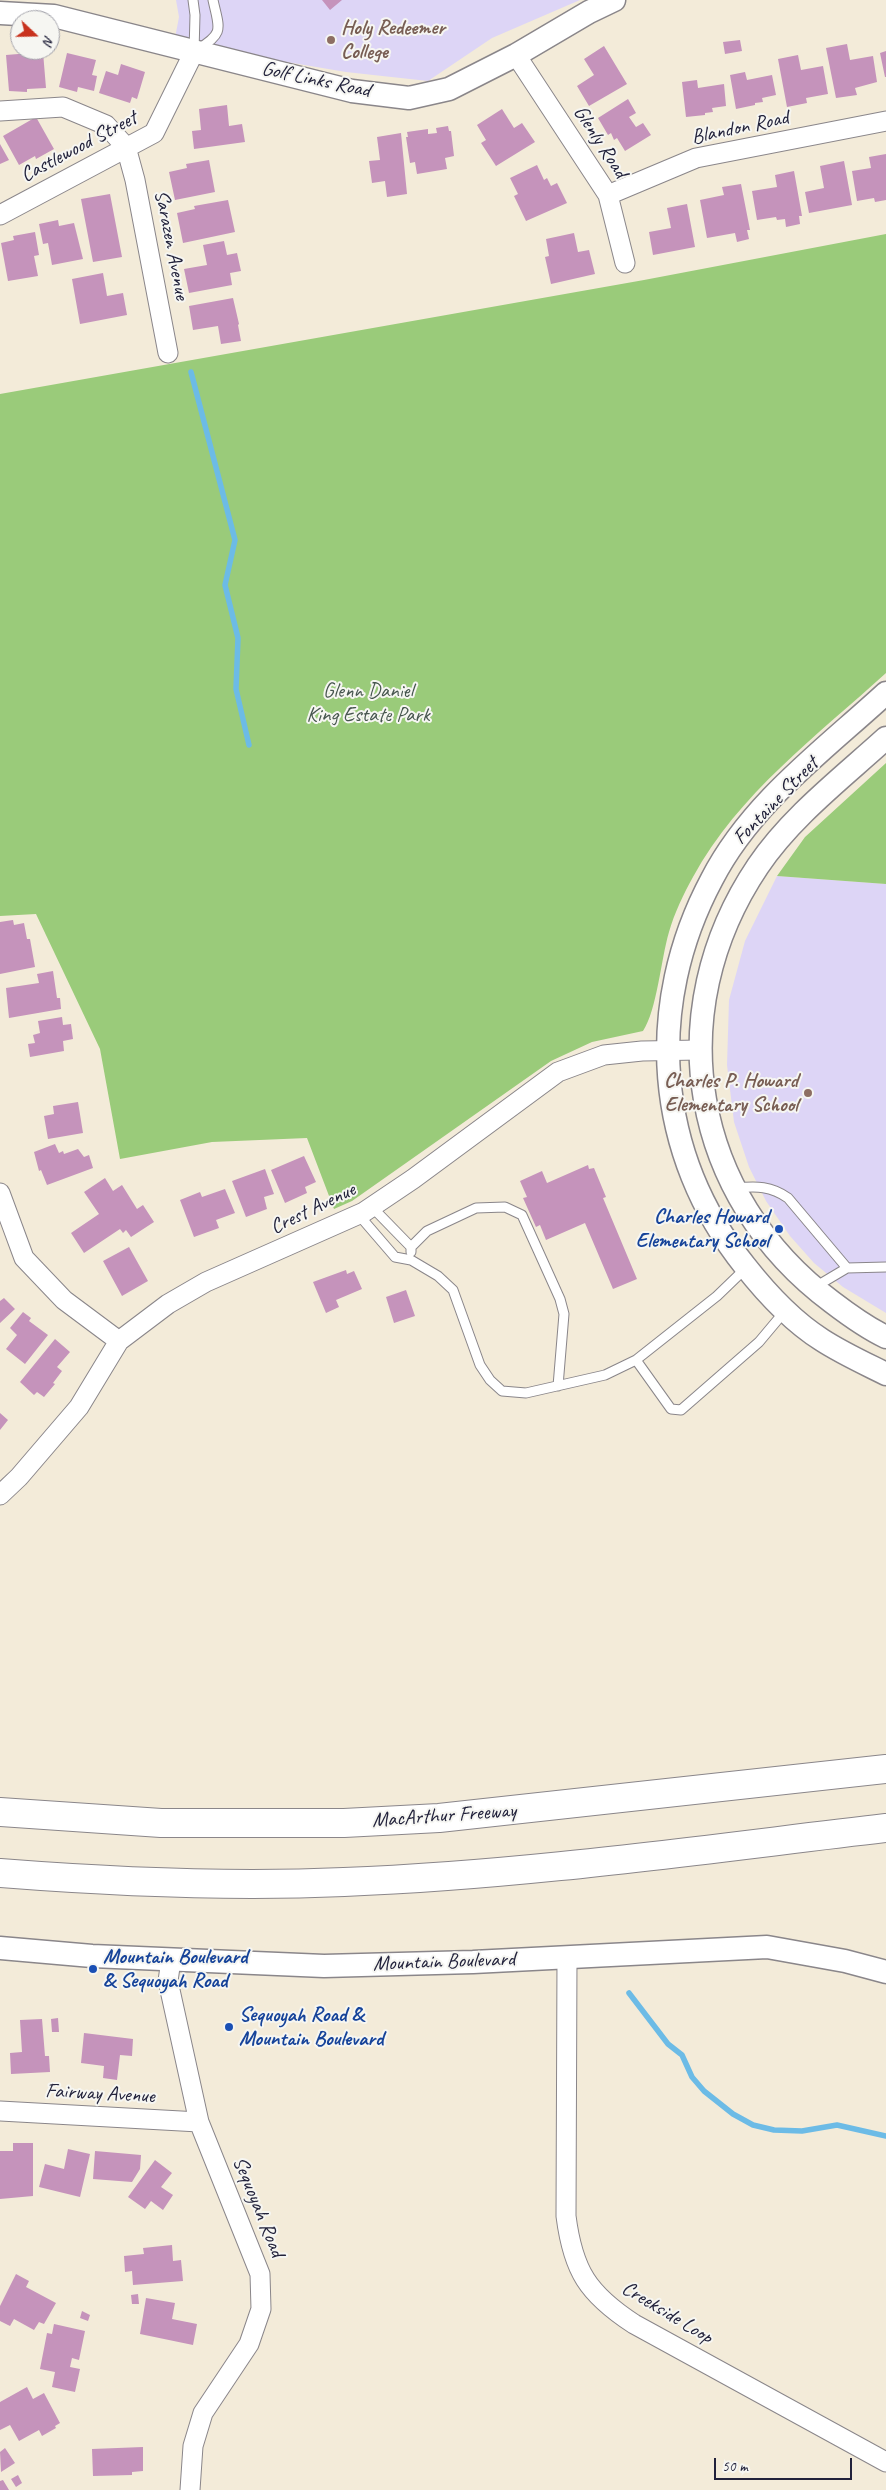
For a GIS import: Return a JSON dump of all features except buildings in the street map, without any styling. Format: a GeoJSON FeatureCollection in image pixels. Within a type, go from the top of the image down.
{"type":"FeatureCollection","features":[{"type":"Feature","properties":{"kind":"highway","name":"MacArthur Freeway"},"geometry":{"type":"LineString","coordinates":[[0,1812],[161,1824],[317,1824],[439,1818],[886,1769]]}},
{"type":"Feature","properties":{"kind":"highway"},"geometry":{"type":"LineString","coordinates":[[0,1873],[162,1883],[344,1882],[518,1871],[886,1828]]}},
{"type":"Feature","properties":{"kind":"street","name":"Golf Links Road"},"geometry":{"type":"LineString","coordinates":[[0,13],[54,16],[352,91],[409,98],[449,89],[516,55],[589,12],[614,0]]}},
{"type":"Feature","properties":{"kind":"street","name":"Castlewood Street"},"geometry":{"type":"LineString","coordinates":[[0,215],[154,133],[194,52]]}},
{"type":"Feature","properties":{"kind":"street","name":"Glenly Road"},"geometry":{"type":"LineString","coordinates":[[516,55],[608,195],[625,263]]}},
{"type":"Feature","properties":{"kind":"street"},"geometry":{"type":"LineString","coordinates":[[0,111],[63,107],[106,125],[126,147]]}},
{"type":"Feature","properties":{"kind":"street","name":"Blandon Road"},"geometry":{"type":"LineString","coordinates":[[608,195],[696,158],[886,121]]}},
{"type":"Feature","properties":{"kind":"street","name":"Sarazen Avenue"},"geometry":{"type":"LineString","coordinates":[[126,147],[136,180],[168,353]]}},
{"type":"Feature","properties":{"kind":"street","name":"Fontaine Street"},"geometry":{"type":"LineString","coordinates":[[886,694],[755,816],[731,847],[712,878],[681,953],[671,998],[667,1051],[669,1087],[678,1134],[690,1172],[710,1216],[746,1268],[785,1310],[821,1339],[854,1359],[886,1374]]}},
{"type":"Feature","properties":{"kind":"street","name":"Fontaine Street"},"geometry":{"type":"LineString","coordinates":[[886,738],[780,838],[758,866],[741,894],[713,960],[704,1002],[700,1050],[702,1083],[710,1126],[721,1161],[759,1231],[786,1264],[813,1288],[871,1330],[886,1337]]}},
{"type":"Feature","properties":{"kind":"street","name":"Crest Avenue"},"geometry":{"type":"LineString","coordinates":[[0,1495],[19,1477],[79,1407],[119,1341],[141,1322],[206,1282],[365,1210],[413,1179],[558,1072],[604,1055],[700,1050]]}},
{"type":"Feature","properties":{"kind":"street"},"geometry":{"type":"LineString","coordinates":[[0,1193],[24,1258],[64,1300],[119,1341]]}},
{"type":"Feature","properties":{"kind":"street","name":"Mountain Boulevard"},"geometry":{"type":"LineString","coordinates":[[0,1948],[92,1956],[342,1966],[566,1958],[767,1947],[845,1961],[886,1972]]}},
{"type":"Feature","properties":{"kind":"street","name":"Creekside Loop"},"geometry":{"type":"LineString","coordinates":[[566,1958],[566,2216],[573,2255],[583,2278],[617,2313],[634,2324],[886,2462]]}},
{"type":"Feature","properties":{"kind":"street","name":"Sequoyah Road"},"geometry":{"type":"LineString","coordinates":[[171,1960],[168,1981],[199,2122],[260,2274],[260,2310],[249,2344],[203,2413],[193,2446],[190,2490]]}},
{"type":"Feature","properties":{"kind":"street","name":"Fairway Avenue"},"geometry":{"type":"LineString","coordinates":[[0,2111],[199,2122]]}},
{"type":"Feature","properties":{"kind":"lane"},"geometry":{"type":"LineString","coordinates":[[193,0],[195,15],[194,52]]}},
{"type":"Feature","properties":{"kind":"lane"},"geometry":{"type":"LineString","coordinates":[[194,52],[213,40],[219,28],[213,0]]}},
{"type":"Feature","properties":{"kind":"lane"},"geometry":{"type":"LineString","coordinates":[[734,1188],[763,1186],[777,1190],[788,1198],[847,1268]]}},
{"type":"Feature","properties":{"kind":"lane"},"geometry":{"type":"LineString","coordinates":[[411,1260],[411,1247],[426,1231],[476,1208],[505,1207],[522,1215],[560,1299],[564,1314],[558,1386]]}},
{"type":"Feature","properties":{"kind":"lane"},"geometry":{"type":"LineString","coordinates":[[365,1210],[411,1247]]}},
{"type":"Feature","properties":{"kind":"lane"},"geometry":{"type":"LineString","coordinates":[[365,1210],[394,1257],[411,1260],[438,1276],[454,1290],[480,1365],[490,1380],[502,1391],[526,1393],[558,1386],[605,1375],[636,1360],[717,1296],[746,1268]]}},
{"type":"Feature","properties":{"kind":"lane"},"geometry":{"type":"LineString","coordinates":[[813,1288],[847,1268],[886,1267]]}},
{"type":"Feature","properties":{"kind":"lane"},"geometry":{"type":"LineString","coordinates":[[636,1360],[671,1409],[681,1410],[759,1342],[785,1310]]}},
{"type":"Feature","properties":{"kind":"shaded area","name":"Holy Redeemer College"},"geometry":{"type":"Polygon","coordinates":[[[176,0],[580,0],[492,38],[428,81],[346,72],[174,43],[179,17],[176,0]]]}},
{"type":"Feature","properties":{"kind":"shaded area","name":"Charles P. Howard Elementary School"},"geometry":{"type":"Polygon","coordinates":[[[777,876],[886,884],[886,1313],[843,1287],[814,1263],[790,1236],[766,1201],[749,1167],[734,1122],[727,1065],[729,1000],[745,941],[777,876]]]}},
{"type":"Feature","properties":{"kind":"green space","name":"Glenn Daniel King Estate Park"},"geometry":{"type":"Polygon","coordinates":[[[886,234],[886,673],[781,767],[756,792],[711,847],[690,883],[674,918],[666,943],[652,1010],[643,1031],[592,1042],[551,1061],[352,1201],[334,1209],[307,1138],[212,1142],[120,1159],[100,1049],[36,914],[0,916],[0,394],[644,280],[886,234]]]}},
{"type":"Feature","properties":{"kind":"green space"},"geometry":{"type":"Polygon","coordinates":[[[886,763],[886,884],[777,876],[805,837],[886,763]]]}},
{"type":"Feature","properties":{"kind":"waterway"},"geometry":{"type":"LineString","coordinates":[[191,372],[235,540],[225,585],[238,638],[236,689],[249,745]]}},
{"type":"Feature","properties":{"kind":"waterway"},"geometry":{"type":"LineString","coordinates":[[629,1993],[668,2044],[682,2055],[692,2077],[704,2091],[733,2114],[753,2125],[774,2130],[802,2131],[837,2125],[886,2136]]}},
{"type":"Feature","properties":{"kind":"place","name":"Holy Redeemer College"},"geometry":{"type":"Point","coordinates":[331,40]}},
{"type":"Feature","properties":{"kind":"place","name":"Charles P. Howard Elementary School"},"geometry":{"type":"Point","coordinates":[808,1093]}},
{"type":"Feature","properties":{"kind":"place","name":"Charles Howard Elementary School"},"geometry":{"type":"Point","coordinates":[779,1229]}},
{"type":"Feature","properties":{"kind":"place","name":"Mountain Boulevard & Sequoyah Road"},"geometry":{"type":"Point","coordinates":[93,1969]}},
{"type":"Feature","properties":{"kind":"place","name":"Sequoyah Road & Mountain Boulevard"},"geometry":{"type":"Point","coordinates":[229,2027]}}]}
